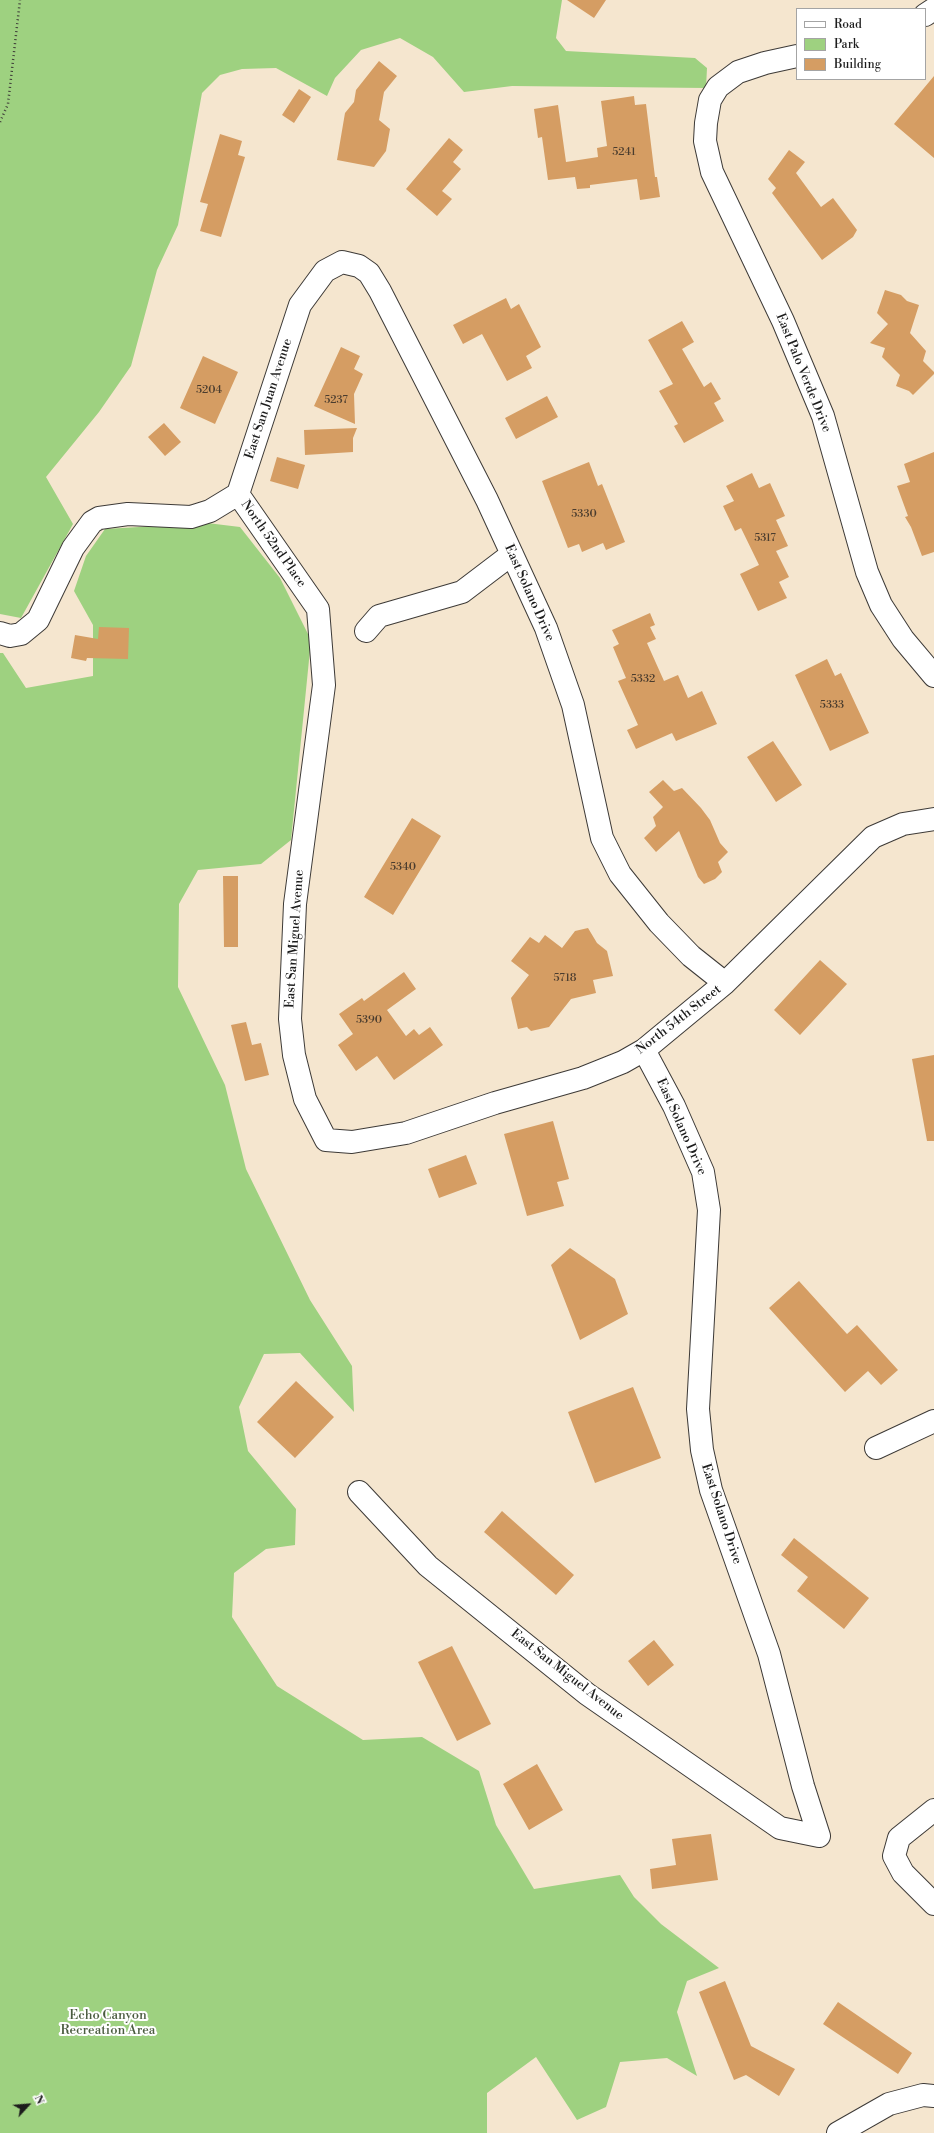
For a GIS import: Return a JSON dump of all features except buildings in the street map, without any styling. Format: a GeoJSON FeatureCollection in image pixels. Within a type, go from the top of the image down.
{"type":"FeatureCollection","features":[{"type":"Feature","properties":{"kind":"street","name":"East Palo Verde Drive"},"geometry":{"type":"LineString","coordinates":[[796,56],[765,63],[738,72],[718,87],[710,100],[705,141],[712,172],[783,321],[820,409],[867,572],[881,605],[903,639],[934,676]]}},
{"type":"Feature","properties":{"kind":"street","name":"East Solano Drive"},"geometry":{"type":"LineString","coordinates":[[300,305],[325,271],[342,262],[359,266],[369,273],[380,290],[483,493],[546,628],[573,705],[602,838],[620,874],[659,923],[691,956],[725,983]]}},
{"type":"Feature","properties":{"kind":"street","name":"East San Juan Avenue"},"geometry":{"type":"LineString","coordinates":[[238,494],[300,305]]}},
{"type":"Feature","properties":{"kind":"street","name":"North 52nd Place"},"geometry":{"type":"LineString","coordinates":[[0,633],[10,636],[21,634],[38,620],[73,548],[92,522],[99,518],[128,514],[191,517],[210,511],[238,494],[318,609],[324,685]]}},
{"type":"Feature","properties":{"kind":"street"},"geometry":{"type":"LineString","coordinates":[[366,631],[378,616],[462,592],[512,554]]}},
{"type":"Feature","properties":{"kind":"street","name":"East San Miguel Avenue"},"geometry":{"type":"LineString","coordinates":[[324,685],[295,904],[290,1019],[294,1055],[305,1099],[326,1140]]}},
{"type":"Feature","properties":{"kind":"street","name":"North 54th Street"},"geometry":{"type":"LineString","coordinates":[[326,1140],[352,1142],[406,1133],[495,1102],[583,1078],[623,1062],[644,1050],[725,983],[873,838],[903,824],[934,819]]}},
{"type":"Feature","properties":{"kind":"street","name":"East Solano Drive"},"geometry":{"type":"LineString","coordinates":[[644,1050],[674,1106],[703,1172],[709,1210],[698,1409],[702,1450],[711,1490],[769,1654],[803,1786],[819,1836]]}},
{"type":"Feature","properties":{"kind":"street"},"geometry":{"type":"LineString","coordinates":[[876,1448],[934,1421]]}},
{"type":"Feature","properties":{"kind":"street","name":"East San Miguel Avenue"},"geometry":{"type":"LineString","coordinates":[[359,1492],[428,1566],[587,1694],[780,1828],[819,1836]]}},
{"type":"Feature","properties":{"kind":"street"},"geometry":{"type":"LineString","coordinates":[[934,1810],[899,1838],[894,1856],[903,1873],[934,1904]]}},
{"type":"Feature","properties":{"kind":"street"},"geometry":{"type":"LineString","coordinates":[[838,2133],[889,2104],[923,2095],[934,2096]]}},
{"type":"Feature","properties":{"kind":"path"},"geometry":{"type":"LineString","coordinates":[[0,122],[8,104],[20,0]]}},
{"type":"Feature","properties":{"kind":"green space"},"geometry":{"type":"Polygon","coordinates":[[[0,0],[562,0],[556,38],[566,51],[695,58],[707,68],[706,88],[512,86],[464,92],[433,57],[400,38],[361,50],[335,78],[327,96],[276,68],[242,69],[220,75],[202,93],[178,225],[157,270],[131,366],[99,412],[46,477],[73,524],[21,618],[0,614],[0,0]]]}},
{"type":"Feature","properties":{"kind":"green space","name":"Echo Canyon Recreation Area"},"geometry":{"type":"Polygon","coordinates":[[[207,523],[240,527],[280,578],[311,640],[291,840],[261,864],[198,870],[179,904],[178,987],[225,1085],[246,1169],[310,1300],[352,1366],[354,1412],[300,1353],[264,1354],[239,1407],[248,1451],[296,1509],[295,1545],[266,1549],[234,1573],[232,1617],[277,1686],[363,1740],[422,1737],[479,1771],[496,1825],[534,1889],[620,1875],[634,1897],[661,1924],[719,1968],[687,1981],[677,2012],[697,2076],[667,2058],[620,2062],[606,2107],[577,2120],[536,2057],[487,2093],[487,2133],[0,2133],[0,653],[3,653],[26,688],[93,676],[93,625],[74,591],[86,556],[105,529],[207,523]]]}}]}
